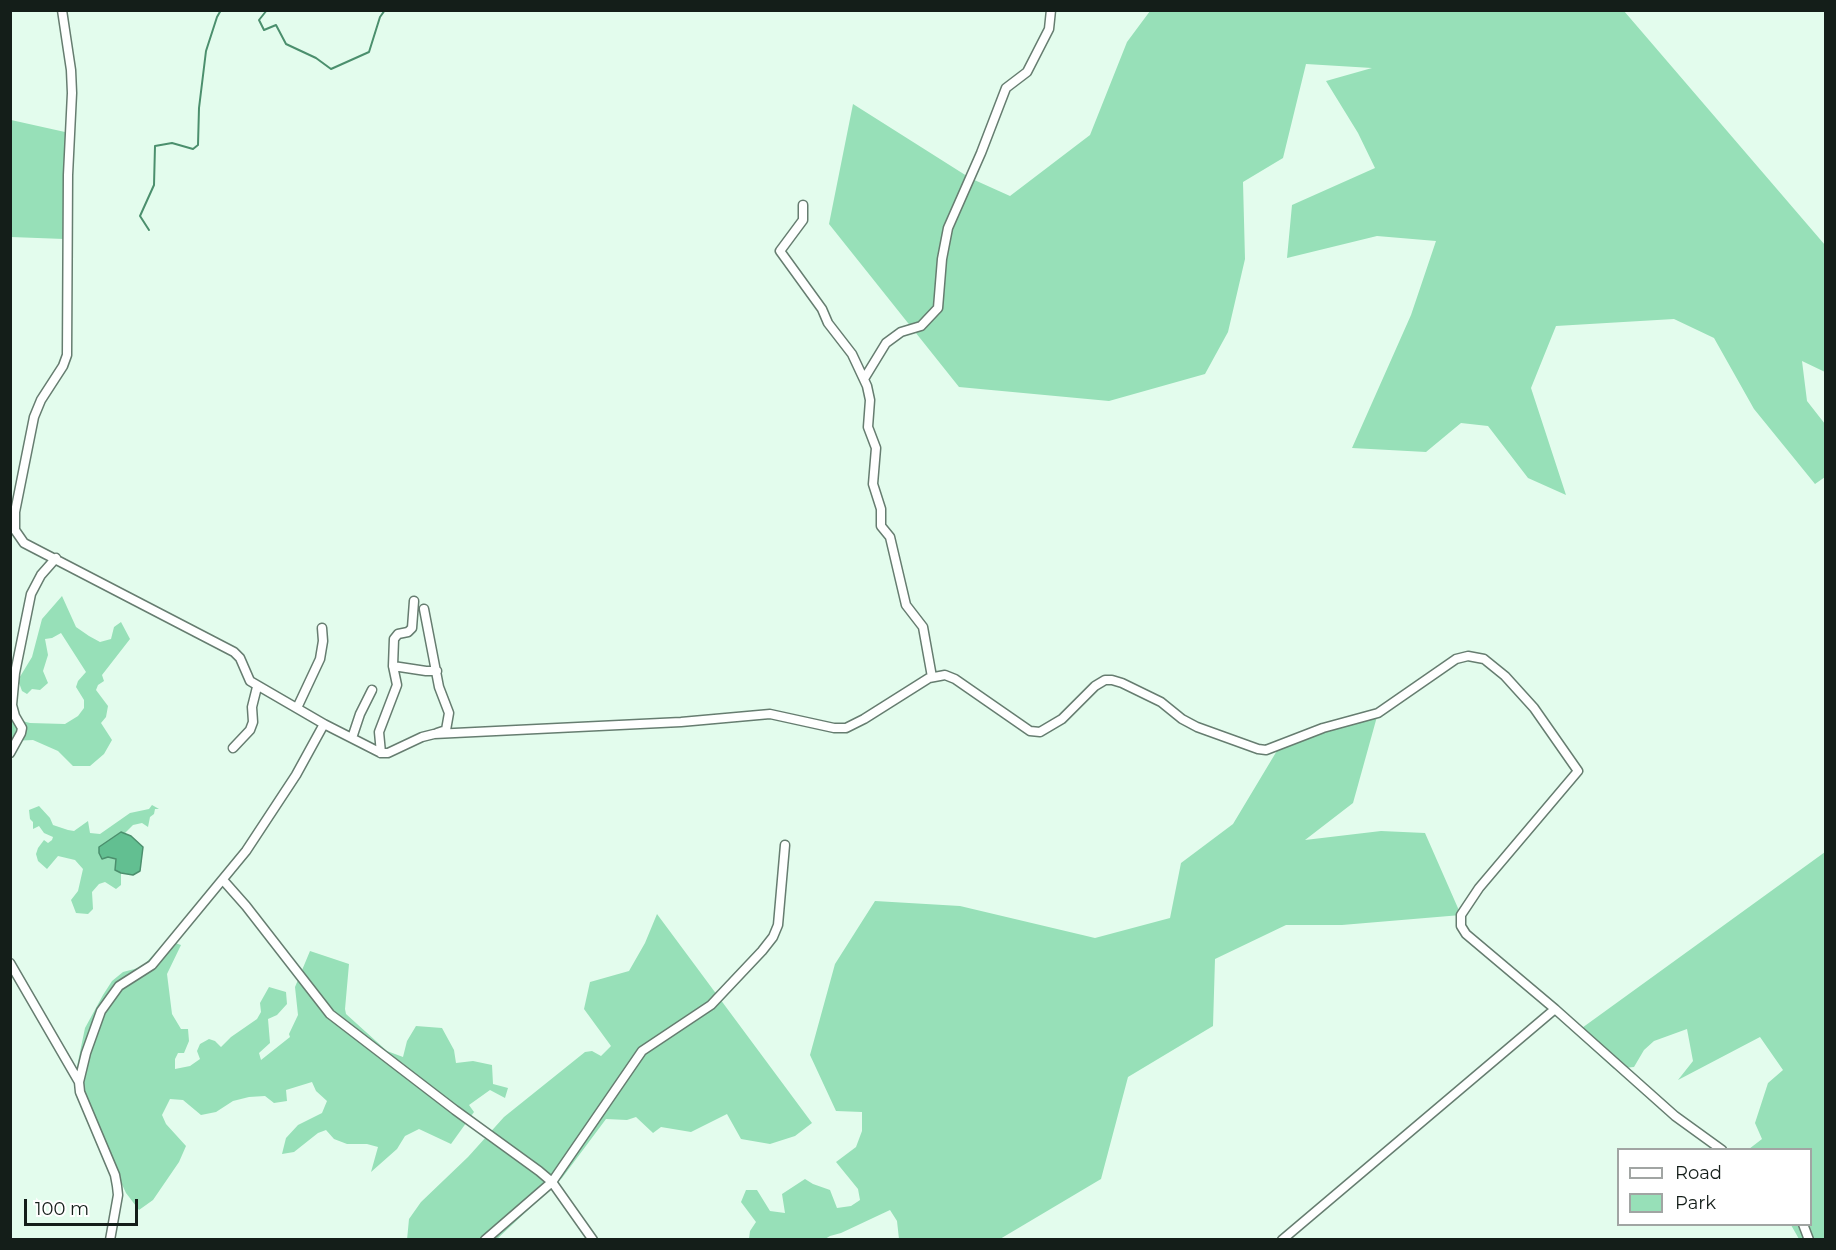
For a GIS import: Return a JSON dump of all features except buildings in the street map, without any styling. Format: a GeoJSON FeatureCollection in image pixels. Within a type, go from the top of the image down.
{"type":"FeatureCollection","features":[{"type":"Feature","properties":{"kind":"street"},"geometry":{"type":"LineString","coordinates":[[62,10],[72,93],[68,175],[67,355],[63,366],[41,399],[29,437],[14,525],[17,534],[24,543],[234,652],[240,657],[250,681],[258,687],[381,753],[387,753],[422,737],[446,730],[449,713],[442,695],[424,609]]}},
{"type":"Feature","properties":{"kind":"street"},"geometry":{"type":"LineString","coordinates":[[864,379],[886,344],[901,332],[921,326],[938,308],[942,259],[948,228],[1006,88],[1027,72],[1049,29],[1051,10]]}},
{"type":"Feature","properties":{"kind":"street"},"geometry":{"type":"LineString","coordinates":[[803,206],[803,220],[780,251],[822,309],[828,323],[852,354],[864,379],[870,400],[868,427],[876,448],[873,484],[881,509],[881,526],[890,537],[906,605],[923,627],[932,677]]}},
{"type":"Feature","properties":{"kind":"street"},"geometry":{"type":"LineString","coordinates":[[10,753],[22,728],[12,705],[15,673],[31,594],[41,575],[56,558]]}},
{"type":"Feature","properties":{"kind":"street"},"geometry":{"type":"LineString","coordinates":[[381,753],[379,732],[398,685],[393,666],[394,639],[398,634],[408,632],[412,628],[414,601]]}},
{"type":"Feature","properties":{"kind":"street"},"geometry":{"type":"LineString","coordinates":[[297,708],[320,659],[323,641],[322,628]]}},
{"type":"Feature","properties":{"kind":"street"},"geometry":{"type":"LineString","coordinates":[[434,734],[681,722],[770,714],[834,728],[849,728],[932,677],[945,675],[955,679],[1025,728],[1036,732],[1066,716],[1100,682],[1116,681],[1161,702],[1182,719],[1197,727],[1266,750],[1323,728],[1378,713],[1456,659],[1468,656],[1484,659],[1505,676],[1534,708],[1578,771],[1479,888],[1463,911],[1460,922],[1466,934],[1555,1009],[1675,1116],[1721,1148]]}},
{"type":"Feature","properties":{"kind":"street"},"geometry":{"type":"LineString","coordinates":[[393,666],[437,671]]}},
{"type":"Feature","properties":{"kind":"street"},"geometry":{"type":"LineString","coordinates":[[233,748],[250,730],[253,722],[252,707],[258,687]]}},
{"type":"Feature","properties":{"kind":"street"},"geometry":{"type":"LineString","coordinates":[[352,738],[360,714],[372,690]]}},
{"type":"Feature","properties":{"kind":"street"},"geometry":{"type":"LineString","coordinates":[[110,1239],[118,1195],[117,1186],[80,1092],[79,1082],[86,1053],[101,1011],[124,982],[141,974],[152,965],[246,851],[296,775],[324,724]]}},
{"type":"Feature","properties":{"kind":"street"},"geometry":{"type":"LineString","coordinates":[[485,1239],[552,1182],[642,1051],[711,1005],[772,937],[778,925],[785,845]]}},
{"type":"Feature","properties":{"kind":"street"},"geometry":{"type":"LineString","coordinates":[[223,880],[330,1014],[552,1182],[593,1239]]}},
{"type":"Feature","properties":{"kind":"street"},"geometry":{"type":"LineString","coordinates":[[10,963],[79,1082]]}},
{"type":"Feature","properties":{"kind":"street"},"geometry":{"type":"LineString","coordinates":[[1282,1239],[1555,1009]]}},
{"type":"Feature","properties":{"kind":"green space"},"geometry":{"type":"Polygon","coordinates":[[[1150,11],[1624,11],[1825,245],[1825,372],[1802,361],[1807,401],[1825,424],[1825,477],[1815,484],[1754,409],[1714,338],[1674,319],[1556,326],[1531,388],[1566,495],[1528,478],[1488,426],[1461,423],[1426,452],[1352,448],[1411,315],[1436,241],[1377,236],[1287,258],[1292,205],[1375,168],[1358,133],[1326,81],[1372,68],[1306,64],[1283,158],[1243,182],[1245,259],[1228,332],[1205,374],[1109,401],[959,387],[829,224],[853,104],[970,178],[1010,196],[1090,135],[1127,42],[1150,11]]]}},
{"type":"Feature","properties":{"kind":"green space"},"geometry":{"type":"Polygon","coordinates":[[[11,120],[65,132],[64,239],[11,237],[11,120]]]}},
{"type":"Feature","properties":{"kind":"green space"},"geometry":{"type":"Polygon","coordinates":[[[62,596],[76,627],[89,636],[100,642],[111,639],[114,627],[121,622],[130,639],[102,675],[104,681],[98,685],[96,690],[108,706],[106,717],[101,723],[112,740],[104,754],[90,766],[73,766],[58,751],[33,740],[11,741],[10,718],[30,723],[65,724],[78,716],[84,708],[84,700],[76,687],[86,672],[61,633],[45,639],[48,655],[43,671],[48,683],[40,690],[32,689],[27,694],[22,691],[18,680],[32,657],[42,619],[62,596]]]}},
{"type":"Feature","properties":{"kind":"green space"},"geometry":{"type":"Polygon","coordinates":[[[1378,713],[1353,803],[1305,840],[1381,831],[1425,833],[1461,915],[1342,925],[1286,925],[1215,959],[1213,1026],[1128,1077],[1101,1179],[1000,1239],[899,1239],[897,1221],[890,1210],[825,1239],[749,1239],[750,1231],[756,1222],[741,1202],[746,1190],[757,1190],[770,1211],[785,1213],[782,1194],[805,1179],[830,1190],[837,1208],[851,1206],[860,1200],[858,1189],[836,1162],[856,1147],[862,1131],[862,1112],[836,1111],[810,1055],[835,964],[875,901],[960,906],[1095,938],[1170,918],[1181,863],[1233,824],[1281,744],[1378,713]]]}},
{"type":"Feature","properties":{"kind":"green space"},"geometry":{"type":"Polygon","coordinates":[[[152,805],[159,809],[155,809],[154,814],[150,817],[148,827],[142,823],[133,825],[125,833],[121,832],[112,838],[108,857],[116,859],[115,870],[121,873],[121,885],[116,889],[105,882],[99,884],[92,892],[93,909],[88,914],[76,913],[71,900],[78,891],[83,869],[75,860],[58,856],[47,869],[38,861],[36,854],[38,848],[44,840],[48,843],[53,837],[44,833],[39,826],[33,829],[29,810],[39,806],[53,825],[68,830],[74,831],[88,821],[90,833],[100,834],[130,813],[149,809],[152,805]]]}},
{"type":"Feature","properties":{"kind":"green space"},"geometry":{"type":"Polygon","coordinates":[[[1825,852],[1825,1239],[1799,1239],[1792,1226],[1812,1226],[1812,1148],[1750,1148],[1762,1139],[1755,1123],[1768,1083],[1783,1070],[1760,1037],[1678,1080],[1693,1061],[1687,1029],[1654,1041],[1644,1050],[1634,1067],[1614,1069],[1575,1033],[1825,852]]]}},
{"type":"Feature","properties":{"kind":"green space"},"geometry":{"type":"Polygon","coordinates":[[[657,914],[812,1123],[795,1136],[770,1144],[741,1139],[727,1114],[691,1132],[661,1127],[653,1133],[636,1117],[627,1120],[606,1119],[562,1178],[497,1239],[407,1240],[409,1219],[421,1202],[468,1157],[504,1117],[585,1052],[592,1051],[601,1056],[611,1046],[584,1009],[590,982],[629,971],[645,943],[657,914]]]}},
{"type":"Feature","properties":{"kind":"green space"},"geometry":{"type":"Polygon","coordinates":[[[167,940],[181,945],[167,974],[172,1014],[181,1029],[188,1029],[189,1041],[184,1053],[178,1053],[175,1059],[175,1069],[190,1066],[200,1059],[197,1051],[200,1044],[209,1039],[221,1047],[257,1019],[261,1012],[260,1003],[269,987],[286,992],[287,1004],[277,1015],[268,1019],[270,1043],[259,1053],[261,1060],[290,1037],[289,1034],[298,1015],[295,987],[310,951],[349,964],[346,1014],[387,1051],[403,1057],[407,1041],[416,1026],[442,1028],[454,1050],[456,1063],[473,1061],[492,1065],[493,1084],[508,1088],[505,1098],[490,1090],[469,1105],[474,1112],[451,1144],[419,1129],[405,1136],[397,1149],[371,1172],[378,1147],[367,1144],[347,1144],[334,1139],[326,1130],[318,1133],[294,1152],[282,1154],[286,1138],[298,1125],[322,1113],[327,1101],[316,1091],[312,1082],[286,1090],[287,1101],[274,1103],[265,1096],[249,1097],[233,1101],[216,1112],[201,1115],[183,1100],[170,1099],[162,1115],[166,1124],[186,1146],[179,1162],[153,1200],[139,1210],[126,1193],[74,1081],[85,1028],[112,981],[123,972],[142,967],[167,940]]]}},
{"type":"Feature","properties":{"kind":"shaded area"},"geometry":{"type":"Polygon","coordinates":[[[121,832],[131,836],[143,847],[140,871],[133,875],[115,870],[116,859],[108,857],[102,859],[99,853],[99,847],[121,832]]]}},
{"type":"Feature","properties":{"kind":"waterway"},"geometry":{"type":"LineString","coordinates":[[149,230],[140,216],[154,185],[155,146],[172,143],[193,149],[198,145],[199,108],[206,51],[221,10]]}},
{"type":"Feature","properties":{"kind":"waterway"},"geometry":{"type":"LineString","coordinates":[[267,10],[259,20],[264,30],[276,25],[286,44],[316,58],[331,69],[369,52],[380,17],[385,10]]}}]}
